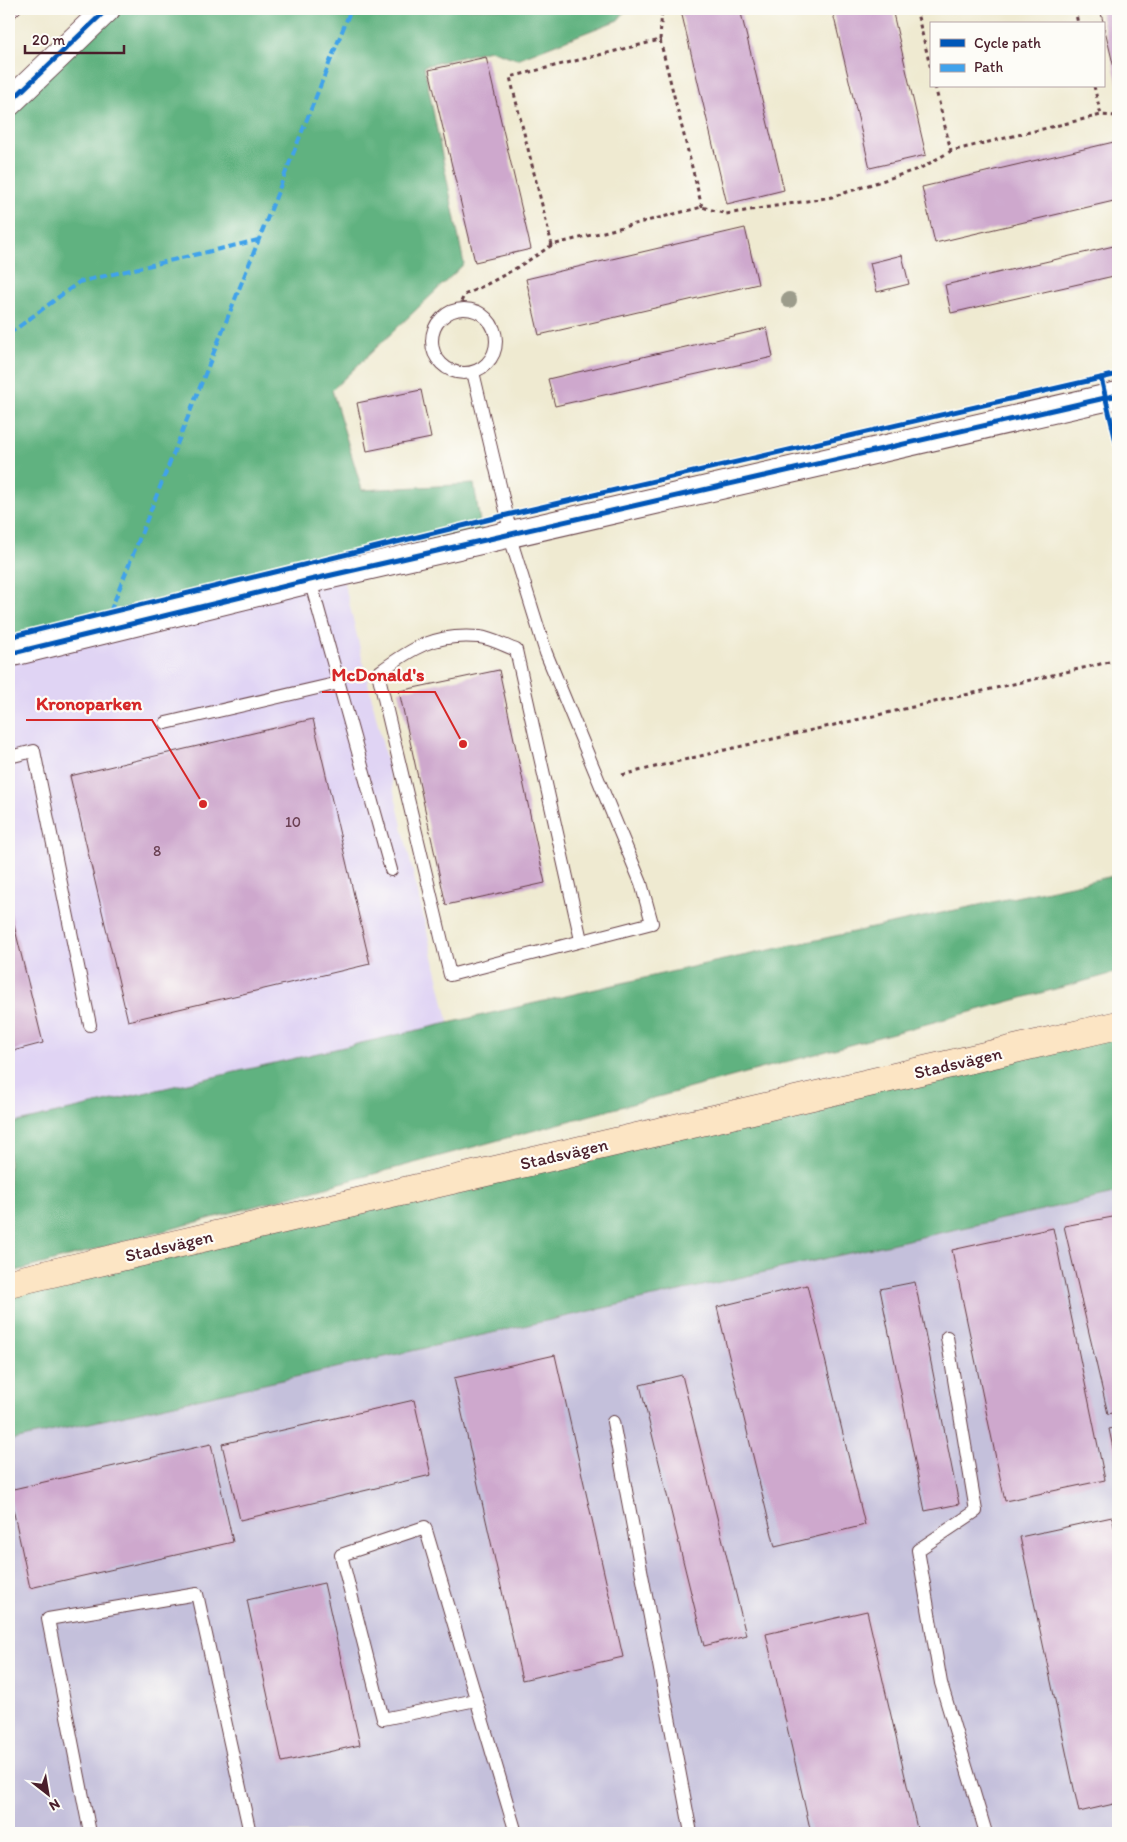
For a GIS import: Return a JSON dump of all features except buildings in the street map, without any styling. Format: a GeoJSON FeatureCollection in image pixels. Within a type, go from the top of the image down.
{"type":"FeatureCollection","features":[{"type":"Feature","properties":{"kind":"main road","name":"Stadsvägen"},"geometry":{"type":"LineString","coordinates":[[9,1283],[1118,1025]]}},
{"type":"Feature","properties":{"kind":"street"},"geometry":{"type":"LineString","coordinates":[[9,103],[107,9]]}},
{"type":"Feature","properties":{"kind":"street"},"geometry":{"type":"LineString","coordinates":[[9,654],[310,580],[1118,395]]}},
{"type":"Feature","properties":{"kind":"lane"},"geometry":{"type":"LineString","coordinates":[[469,309],[479,312],[488,319],[494,328],[497,339],[495,350],[490,359],[483,367],[473,372],[463,373],[444,366],[433,348],[435,328],[440,319],[448,313],[458,310],[469,309]]}},
{"type":"Feature","properties":{"kind":"lane"},"geometry":{"type":"LineString","coordinates":[[473,372],[507,516],[509,534],[546,653],[641,883],[652,923],[450,975],[378,673],[408,652],[440,638],[480,637],[516,650],[581,940]]}},
{"type":"Feature","properties":{"kind":"lane"},"geometry":{"type":"LineString","coordinates":[[310,580],[391,870]]}},
{"type":"Feature","properties":{"kind":"lane"},"geometry":{"type":"LineString","coordinates":[[166,723],[339,683]]}},
{"type":"Feature","properties":{"kind":"lane"},"geometry":{"type":"LineString","coordinates":[[9,757],[34,751],[90,1025]]}},
{"type":"Feature","properties":{"kind":"lane"},"geometry":{"type":"LineString","coordinates":[[947,1337],[976,1512],[918,1550],[941,1683],[986,1833]]}},
{"type":"Feature","properties":{"kind":"lane"},"geometry":{"type":"LineString","coordinates":[[612,1422],[691,1833]]}},
{"type":"Feature","properties":{"kind":"lane"},"geometry":{"type":"LineString","coordinates":[[476,1700],[383,1719],[341,1555],[424,1528],[476,1700],[516,1833]]}},
{"type":"Feature","properties":{"kind":"lane"},"geometry":{"type":"LineString","coordinates":[[90,1833],[48,1619],[197,1594],[250,1833]]}},
{"type":"Feature","properties":{"kind":"path"},"geometry":{"type":"LineString","coordinates":[[662,9],[660,40],[702,208]]}},
{"type":"Feature","properties":{"kind":"path"},"geometry":{"type":"LineString","coordinates":[[916,9],[930,65]]}},
{"type":"Feature","properties":{"kind":"path"},"geometry":{"type":"LineString","coordinates":[[1075,9],[1078,22]]}},
{"type":"Feature","properties":{"kind":"path"},"geometry":{"type":"LineString","coordinates":[[552,245],[510,77],[660,40]]}},
{"type":"Feature","properties":{"kind":"path"},"geometry":{"type":"LineString","coordinates":[[935,88],[951,151]]}},
{"type":"Feature","properties":{"kind":"path"},"geometry":{"type":"LineString","coordinates":[[1094,88],[1101,115]]}},
{"type":"Feature","properties":{"kind":"path"},"geometry":{"type":"LineString","coordinates":[[458,310],[464,295],[524,264],[552,245],[702,208],[726,214],[832,197],[921,168],[951,151],[1101,115],[1118,116]]}},
{"type":"Feature","properties":{"kind":"path"},"geometry":{"type":"LineString","coordinates":[[599,781],[1118,660]]}},
{"type":"Feature","properties":{"kind":"shaded area"},"geometry":{"type":"Polygon","coordinates":[[[342,573],[449,1024],[9,1124],[9,654],[342,573]]]}},
{"type":"Feature","properties":{"kind":"shaded area"},"geometry":{"type":"Polygon","coordinates":[[[1118,1193],[1118,1833],[9,1833],[9,1441],[1118,1193]]]}},
{"type":"Feature","properties":{"kind":"green space"},"geometry":{"type":"Polygon","coordinates":[[[114,9],[627,9],[618,20],[517,59],[490,50],[424,66],[464,264],[332,390],[362,490],[474,484],[483,541],[9,654],[9,111],[114,9]]]}},
{"type":"Feature","properties":{"kind":"green space"},"geometry":{"type":"Polygon","coordinates":[[[1118,875],[1118,972],[9,1273],[9,1124],[705,964],[1118,875]]]}},
{"type":"Feature","properties":{"kind":"green space"},"geometry":{"type":"Polygon","coordinates":[[[1118,1025],[1118,1193],[9,1441],[9,1283],[1118,1025]]]}},
{"type":"Feature","properties":{"kind":"marked path"},"geometry":{"type":"LineString","coordinates":[[110,612],[351,9]]}},
{"type":"Feature","properties":{"kind":"marked path"},"geometry":{"type":"LineString","coordinates":[[9,334],[79,282],[258,240]]}},
{"type":"Feature","properties":{"kind":"cycle path"},"geometry":{"type":"LineString","coordinates":[[9,103],[107,9]]}},
{"type":"Feature","properties":{"kind":"cycle path"},"geometry":{"type":"LineString","coordinates":[[9,637],[507,515],[1118,374]]}},
{"type":"Feature","properties":{"kind":"cycle path"},"geometry":{"type":"LineString","coordinates":[[1101,378],[1118,450]]}},
{"type":"Feature","properties":{"kind":"cycle path"},"geometry":{"type":"LineString","coordinates":[[9,654],[310,580],[1118,395]]}},
{"type":"Feature","properties":{"kind":"place","name":"McDonald's"},"geometry":{"type":"Point","coordinates":[463,744]}},
{"type":"Feature","properties":{"kind":"place","name":"Kronoparken"},"geometry":{"type":"Point","coordinates":[203,804]}}]}
